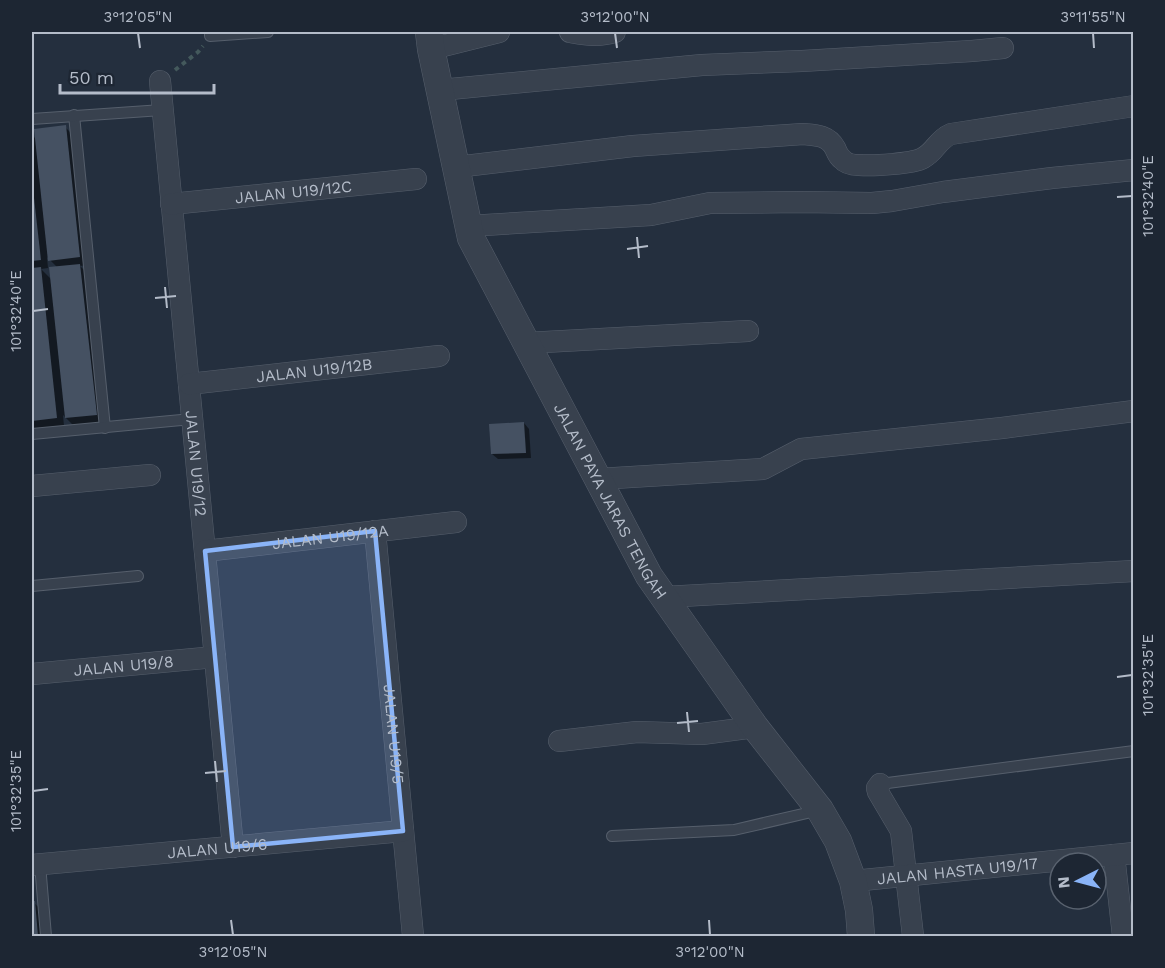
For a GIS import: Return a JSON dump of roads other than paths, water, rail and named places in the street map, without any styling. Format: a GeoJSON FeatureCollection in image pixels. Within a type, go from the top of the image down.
{"type":"FeatureCollection","features":[{"type":"Feature","properties":{"kind":"street"},"geometry":{"type":"LineString","coordinates":[[430,40],[499,32]]}},
{"type":"Feature","properties":{"kind":"street"},"geometry":{"type":"LineString","coordinates":[[570,32],[602,36],[615,32]]}},
{"type":"Feature","properties":{"kind":"street","name":"JALAN PAYA JARAS TENGAH"},"geometry":{"type":"LineString","coordinates":[[430,40],[471,238],[649,576],[755,727],[820,810],[838,841],[853,881],[861,936]]}},
{"type":"Feature","properties":{"kind":"street"},"geometry":{"type":"LineString","coordinates":[[440,90],[702,65],[1003,48]]}},
{"type":"Feature","properties":{"kind":"street","name":"JALAN U19/12"},"geometry":{"type":"LineString","coordinates":[[160,81],[233,847]]}},
{"type":"Feature","properties":{"kind":"street"},"geometry":{"type":"LineString","coordinates":[[456,167],[633,146],[803,134],[818,135],[827,139],[834,145],[840,158],[847,163],[858,165],[908,162],[922,159],[933,151],[943,137],[951,134],[1134,106]]}},
{"type":"Feature","properties":{"kind":"street"},"geometry":{"type":"LineString","coordinates":[[468,226],[651,215],[710,203],[872,203],[1052,177],[1134,170]]}},
{"type":"Feature","properties":{"kind":"street","name":"JALAN U19/12C"},"geometry":{"type":"LineString","coordinates":[[171,204],[416,179]]}},
{"type":"Feature","properties":{"kind":"street"},"geometry":{"type":"LineString","coordinates":[[526,343],[748,331]]}},
{"type":"Feature","properties":{"kind":"street","name":"JALAN U19/12B"},"geometry":{"type":"LineString","coordinates":[[189,384],[439,356]]}},
{"type":"Feature","properties":{"kind":"street"},"geometry":{"type":"LineString","coordinates":[[598,478],[763,469],[801,448],[1002,428],[1134,411]]}},
{"type":"Feature","properties":{"kind":"street"},"geometry":{"type":"LineString","coordinates":[[32,486],[150,475]]}},
{"type":"Feature","properties":{"kind":"street","name":"JALAN U19/12A"},"geometry":{"type":"LineString","coordinates":[[205,551],[456,522]]}},
{"type":"Feature","properties":{"kind":"street","name":"JALAN U19/5"},"geometry":{"type":"LineString","coordinates":[[375,531],[413,936]]}},
{"type":"Feature","properties":{"kind":"street"},"geometry":{"type":"LineString","coordinates":[[664,597],[1134,571]]}},
{"type":"Feature","properties":{"kind":"street","name":"JALAN U19/8"},"geometry":{"type":"LineString","coordinates":[[32,675],[215,657]]}},
{"type":"Feature","properties":{"kind":"street"},"geometry":{"type":"LineString","coordinates":[[559,741],[637,732],[702,734],[755,727]]}},
{"type":"Feature","properties":{"kind":"street"},"geometry":{"type":"LineString","coordinates":[[880,784],[877,788],[878,792],[901,831],[913,936]]}},
{"type":"Feature","properties":{"kind":"street","name":"JALAN U19/6"},"geometry":{"type":"LineString","coordinates":[[36,864],[403,831]]}},
{"type":"Feature","properties":{"kind":"street"},"geometry":{"type":"LineString","coordinates":[[1123,936],[1124,854]]}},
{"type":"Feature","properties":{"kind":"street","name":"JALAN HASTA U19/17"},"geometry":{"type":"LineString","coordinates":[[853,881],[1124,854]]}},
{"type":"Feature","properties":{"kind":"lane"},"geometry":{"type":"LineString","coordinates":[[210,34],[268,32]]}},
{"type":"Feature","properties":{"kind":"lane"},"geometry":{"type":"LineString","coordinates":[[32,119],[162,110]]}},
{"type":"Feature","properties":{"kind":"lane"},"geometry":{"type":"LineString","coordinates":[[74,115],[105,428]]}},
{"type":"Feature","properties":{"kind":"lane"},"geometry":{"type":"LineString","coordinates":[[32,434],[192,419]]}},
{"type":"Feature","properties":{"kind":"lane"},"geometry":{"type":"LineString","coordinates":[[32,586],[138,576]]}},
{"type":"Feature","properties":{"kind":"lane"},"geometry":{"type":"LineString","coordinates":[[880,784],[1134,751]]}},
{"type":"Feature","properties":{"kind":"lane"},"geometry":{"type":"LineString","coordinates":[[612,836],[734,830],[820,810]]}},
{"type":"Feature","properties":{"kind":"lane"},"geometry":{"type":"LineString","coordinates":[[36,864],[46,936]]}}]}
